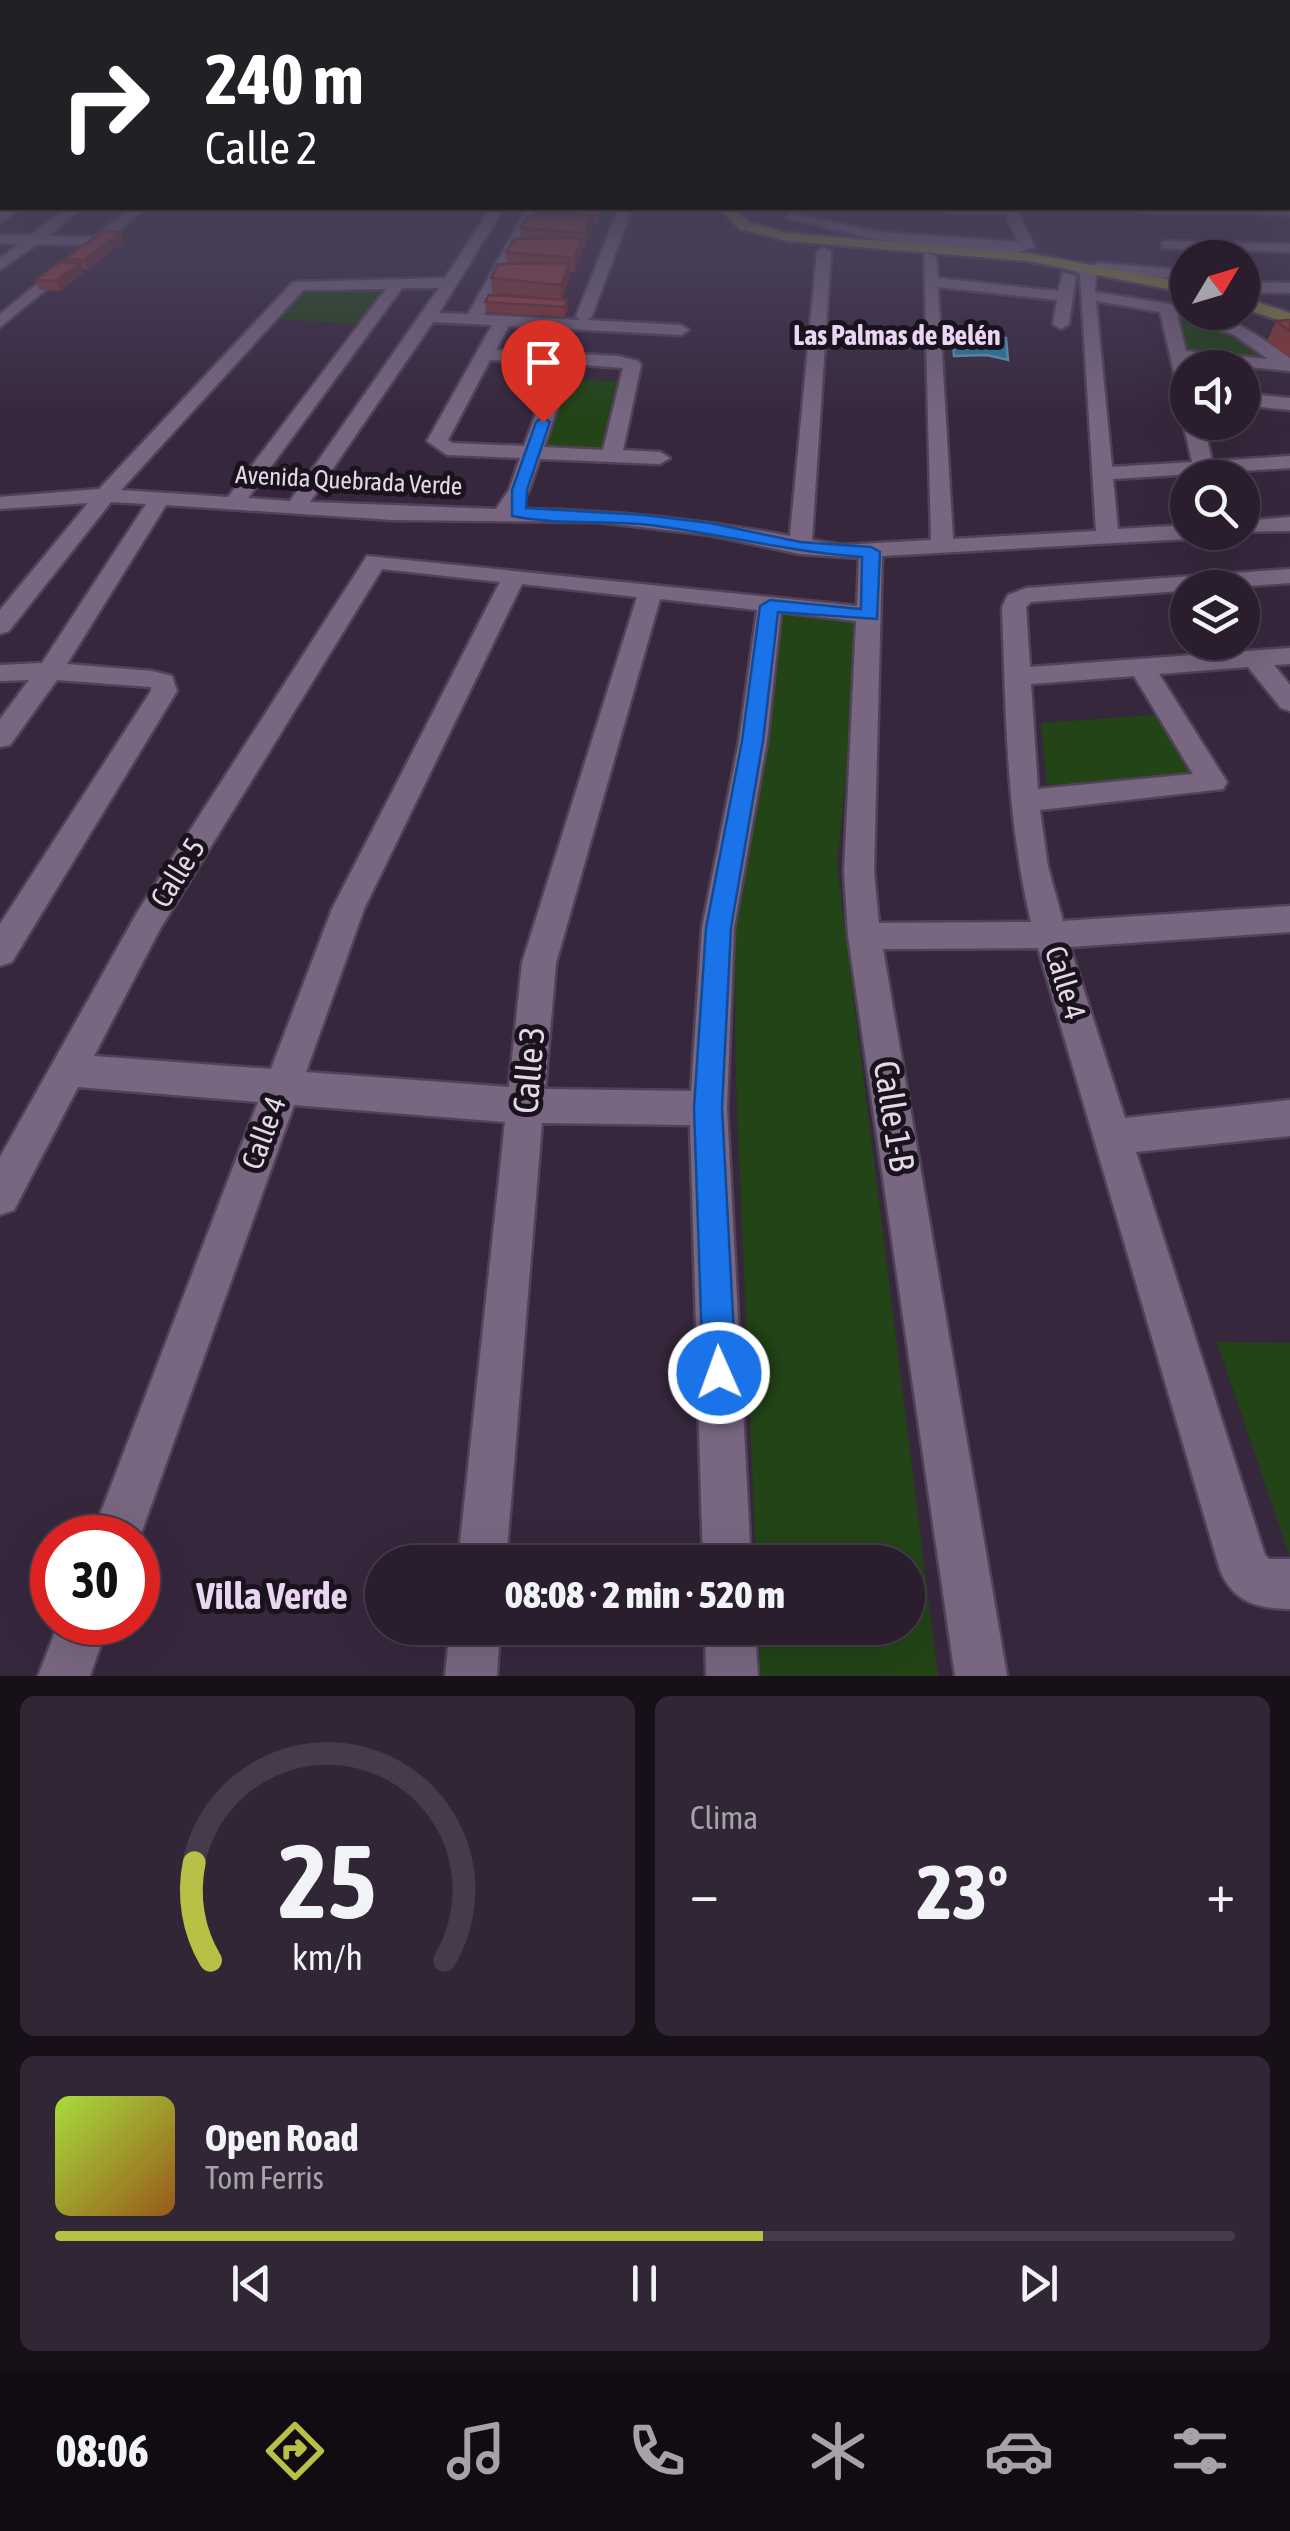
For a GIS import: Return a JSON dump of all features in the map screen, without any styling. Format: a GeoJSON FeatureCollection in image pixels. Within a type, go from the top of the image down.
{"type":"FeatureCollection","features":[{"type":"Feature","properties":{"kind":"main road"},"geometry":{"type":"LineString","coordinates":[[1056,262],[1170,284]]}},
{"type":"Feature","properties":{"kind":"main road"},"geometry":{"type":"LineString","coordinates":[[1260,308],[1290,319]]}},
{"type":"Feature","properties":{"kind":"street"},"geometry":{"type":"LineString","coordinates":[[4,316],[71,262]]}},
{"type":"Feature","properties":{"kind":"street"},"geometry":{"type":"LineString","coordinates":[[296,507],[462,262]]}},
{"type":"Feature","properties":{"kind":"street"},"geometry":{"type":"LineString","coordinates":[[509,262],[484,355],[437,443],[447,449],[660,458]]}},
{"type":"Feature","properties":{"kind":"street"},"geometry":{"type":"LineString","coordinates":[[581,308],[591,276],[601,262]]}},
{"type":"Feature","properties":{"kind":"street"},"geometry":{"type":"LineString","coordinates":[[800,548],[823,262]]}},
{"type":"Feature","properties":{"kind":"street"},"geometry":{"type":"LineString","coordinates":[[930,262],[942,545]]}},
{"type":"Feature","properties":{"kind":"street"},"geometry":{"type":"LineString","coordinates":[[1061,324],[1070,264],[1088,272],[1086,295],[1108,537]]}},
{"type":"Feature","properties":{"kind":"street"},"geometry":{"type":"LineString","coordinates":[[1097,268],[1170,273]]}},
{"type":"Feature","properties":{"kind":"street"},"geometry":{"type":"LineString","coordinates":[[930,282],[1065,296]]}},
{"type":"Feature","properties":{"kind":"street"},"geometry":{"type":"LineString","coordinates":[[0,626],[106,495],[299,285],[449,283]]}},
{"type":"Feature","properties":{"kind":"street"},"geometry":{"type":"LineString","coordinates":[[234,503],[398,284]]}},
{"type":"Feature","properties":{"kind":"street"},"geometry":{"type":"LineString","coordinates":[[1260,287],[1290,288]]}},
{"type":"Feature","properties":{"kind":"street"},"geometry":{"type":"LineString","coordinates":[[1086,295],[1170,307]]}},
{"type":"Feature","properties":{"kind":"street"},"geometry":{"type":"LineString","coordinates":[[1167,306],[1177,350]]}},
{"type":"Feature","properties":{"kind":"street"},"geometry":{"type":"LineString","coordinates":[[428,317],[474,319],[496,307],[682,330]]}},
{"type":"Feature","properties":{"kind":"street"},"geometry":{"type":"LineString","coordinates":[[474,319],[496,307]]}},
{"type":"Feature","properties":{"kind":"street"},"geometry":{"type":"LineString","coordinates":[[1237,330],[1290,366]]}},
{"type":"Feature","properties":{"kind":"street"},"geometry":{"type":"LineString","coordinates":[[484,355],[624,362],[633,368],[612,456]]}},
{"type":"Feature","properties":{"kind":"street"},"geometry":{"type":"LineString","coordinates":[[514,505],[565,358]]}},
{"type":"Feature","properties":{"kind":"street"},"geometry":{"type":"LineString","coordinates":[[1260,363],[1290,366]]}},
{"type":"Feature","properties":{"kind":"street"},"geometry":{"type":"LineString","coordinates":[[1260,402],[1286,404],[1290,423]]}},
{"type":"Feature","properties":{"kind":"street"},"geometry":{"type":"LineString","coordinates":[[1260,464],[1290,462]]}},
{"type":"Feature","properties":{"kind":"street"},"geometry":{"type":"LineString","coordinates":[[1102,474],[1170,470]]}},
{"type":"Feature","properties":{"kind":"street","name":"Avenida Quebrada Verde"},"geometry":{"type":"LineString","coordinates":[[0,504],[106,495],[412,514],[514,505],[661,522],[800,548],[871,552],[1170,533]]}},
{"type":"Feature","properties":{"kind":"street"},"geometry":{"type":"LineString","coordinates":[[0,738],[50,671],[160,498]]}},
{"type":"Feature","properties":{"kind":"street"},"geometry":{"type":"LineString","coordinates":[[1260,526],[1290,524]]}},
{"type":"Feature","properties":{"kind":"street","name":"Calle 1-B"},"geometry":{"type":"LineString","coordinates":[[871,552],[860,872],[864,936],[981,1676]]}},
{"type":"Feature","properties":{"kind":"street","name":"Calle 5"},"geometry":{"type":"LineString","coordinates":[[0,1196],[149,920],[374,562],[514,576]]}},
{"type":"Feature","properties":{"kind":"street"},"geometry":{"type":"LineString","coordinates":[[514,576],[870,615]]}},
{"type":"Feature","properties":{"kind":"street","name":"Calle 4"},"geometry":{"type":"LineString","coordinates":[[123,1515],[348,910],[514,576]]}},
{"type":"Feature","properties":{"kind":"street","name":"Calle 4"},"geometry":{"type":"LineString","coordinates":[[1290,576],[1026,596],[1016,600],[1014,607],[1024,801],[1033,867],[1050,936],[1246,1570],[1260,1583],[1290,1584]]}},
{"type":"Feature","properties":{"kind":"street","name":"Calle 3"},"geometry":{"type":"LineString","coordinates":[[484,1545],[539,964],[650,592]]}},
{"type":"Feature","properties":{"kind":"street"},"geometry":{"type":"LineString","coordinates":[[726,1545],[708,1108],[718,928],[753,741],[770,606]]}},
{"type":"Feature","properties":{"kind":"street"},"geometry":{"type":"LineString","coordinates":[[1260,659],[1290,656]]}},
{"type":"Feature","properties":{"kind":"street"},"geometry":{"type":"LineString","coordinates":[[1020,676],[1242,660]]}},
{"type":"Feature","properties":{"kind":"street"},"geometry":{"type":"LineString","coordinates":[[1256,660],[1290,702]]}},
{"type":"Feature","properties":{"kind":"street"},"geometry":{"type":"LineString","coordinates":[[1024,801],[1213,782],[1142,668]]}},
{"type":"Feature","properties":{"kind":"street"},"geometry":{"type":"LineString","coordinates":[[0,673],[50,671],[152,679],[163,682],[164,691],[0,952]]}},
{"type":"Feature","properties":{"kind":"street"},"geometry":{"type":"LineString","coordinates":[[864,936],[1050,936],[1290,919]]}},
{"type":"Feature","properties":{"kind":"street"},"geometry":{"type":"LineString","coordinates":[[68,1070],[526,1106],[708,1108]]}},
{"type":"Feature","properties":{"kind":"street"},"geometry":{"type":"LineString","coordinates":[[1112,1137],[1290,1118]]}},
{"type":"Feature","properties":{"kind":"street"},"geometry":{"type":"LineString","coordinates":[[64,1676],[75,1645]]}},
{"type":"Feature","properties":{"kind":"street"},"geometry":{"type":"LineString","coordinates":[[471,1676],[474,1645]]}},
{"type":"Feature","properties":{"kind":"street"},"geometry":{"type":"LineString","coordinates":[[731,1645],[732,1676]]}},
{"type":"Feature","properties":{"kind":"green space"},"geometry":{"type":"Polygon","coordinates":[[[386,288],[358,324],[275,319],[301,290],[386,288]]]}},
{"type":"Feature","properties":{"kind":"green space"},"geometry":{"type":"Polygon","coordinates":[[[1182,330],[1223,330],[1255,350],[1187,350],[1182,330]]]}},
{"type":"Feature","properties":{"kind":"green space"},"geometry":{"type":"Polygon","coordinates":[[[565,379],[625,382],[607,452],[541,449],[565,379]]]}},
{"type":"Feature","properties":{"kind":"green space"},"geometry":{"type":"Polygon","coordinates":[[[779,613],[855,623],[849,744],[837,864],[922,1545],[755,1545],[736,1079],[734,916],[779,613]]]}},
{"type":"Feature","properties":{"kind":"green space"},"geometry":{"type":"Polygon","coordinates":[[[1155,715],[1194,774],[1047,785],[1041,723],[1155,715]]]}},
{"type":"Feature","properties":{"kind":"green space"},"geometry":{"type":"Polygon","coordinates":[[[1217,1342],[1290,1343],[1290,1557],[1217,1342]]]}},
{"type":"Feature","properties":{"kind":"green space"},"geometry":{"type":"Polygon","coordinates":[[[925,1571],[938,1676],[761,1676],[760,1645],[925,1645],[925,1571]]]}},
{"type":"Feature","properties":{"kind":"water"},"geometry":{"type":"Polygon","coordinates":[[[952,330],[1006,338],[1008,360],[987,355],[954,356],[952,330]]]}},
{"type":"Feature","properties":{"kind":"building"},"geometry":{"type":"Polygon","coordinates":[[[60,262],[80,263],[56,281],[35,280],[60,262]]]}},
{"type":"Feature","properties":{"kind":"building"},"geometry":{"type":"Polygon","coordinates":[[[570,263],[561,285],[491,278],[498,264],[570,263]]]}},
{"type":"Feature","properties":{"kind":"building"},"geometry":{"type":"Polygon","coordinates":[[[489,295],[567,300],[564,307],[485,302],[489,295]]]}},
{"type":"Feature","properties":{"kind":"building"},"geometry":{"type":"Polygon","coordinates":[[[1290,320],[1290,331],[1276,321],[1290,320]]]}},
{"type":"Feature","properties":{"kind":"district","name":"Las Palmas de Belén"},"geometry":{"type":"Point","coordinates":[897,335]}},
{"type":"Feature","properties":{"kind":"district","name":"Villa Verde"},"geometry":{"type":"Point","coordinates":[272,1596]}},
{"type":"Feature","properties":{"kind":"route"},"geometry":{"type":"LineString","coordinates":[[543,422],[520,490],[518,512],[644,520],[710,528],[800,548],[871,552],[870,615],[770,606],[753,741],[718,928],[708,1108],[719,1373]]}}]}
